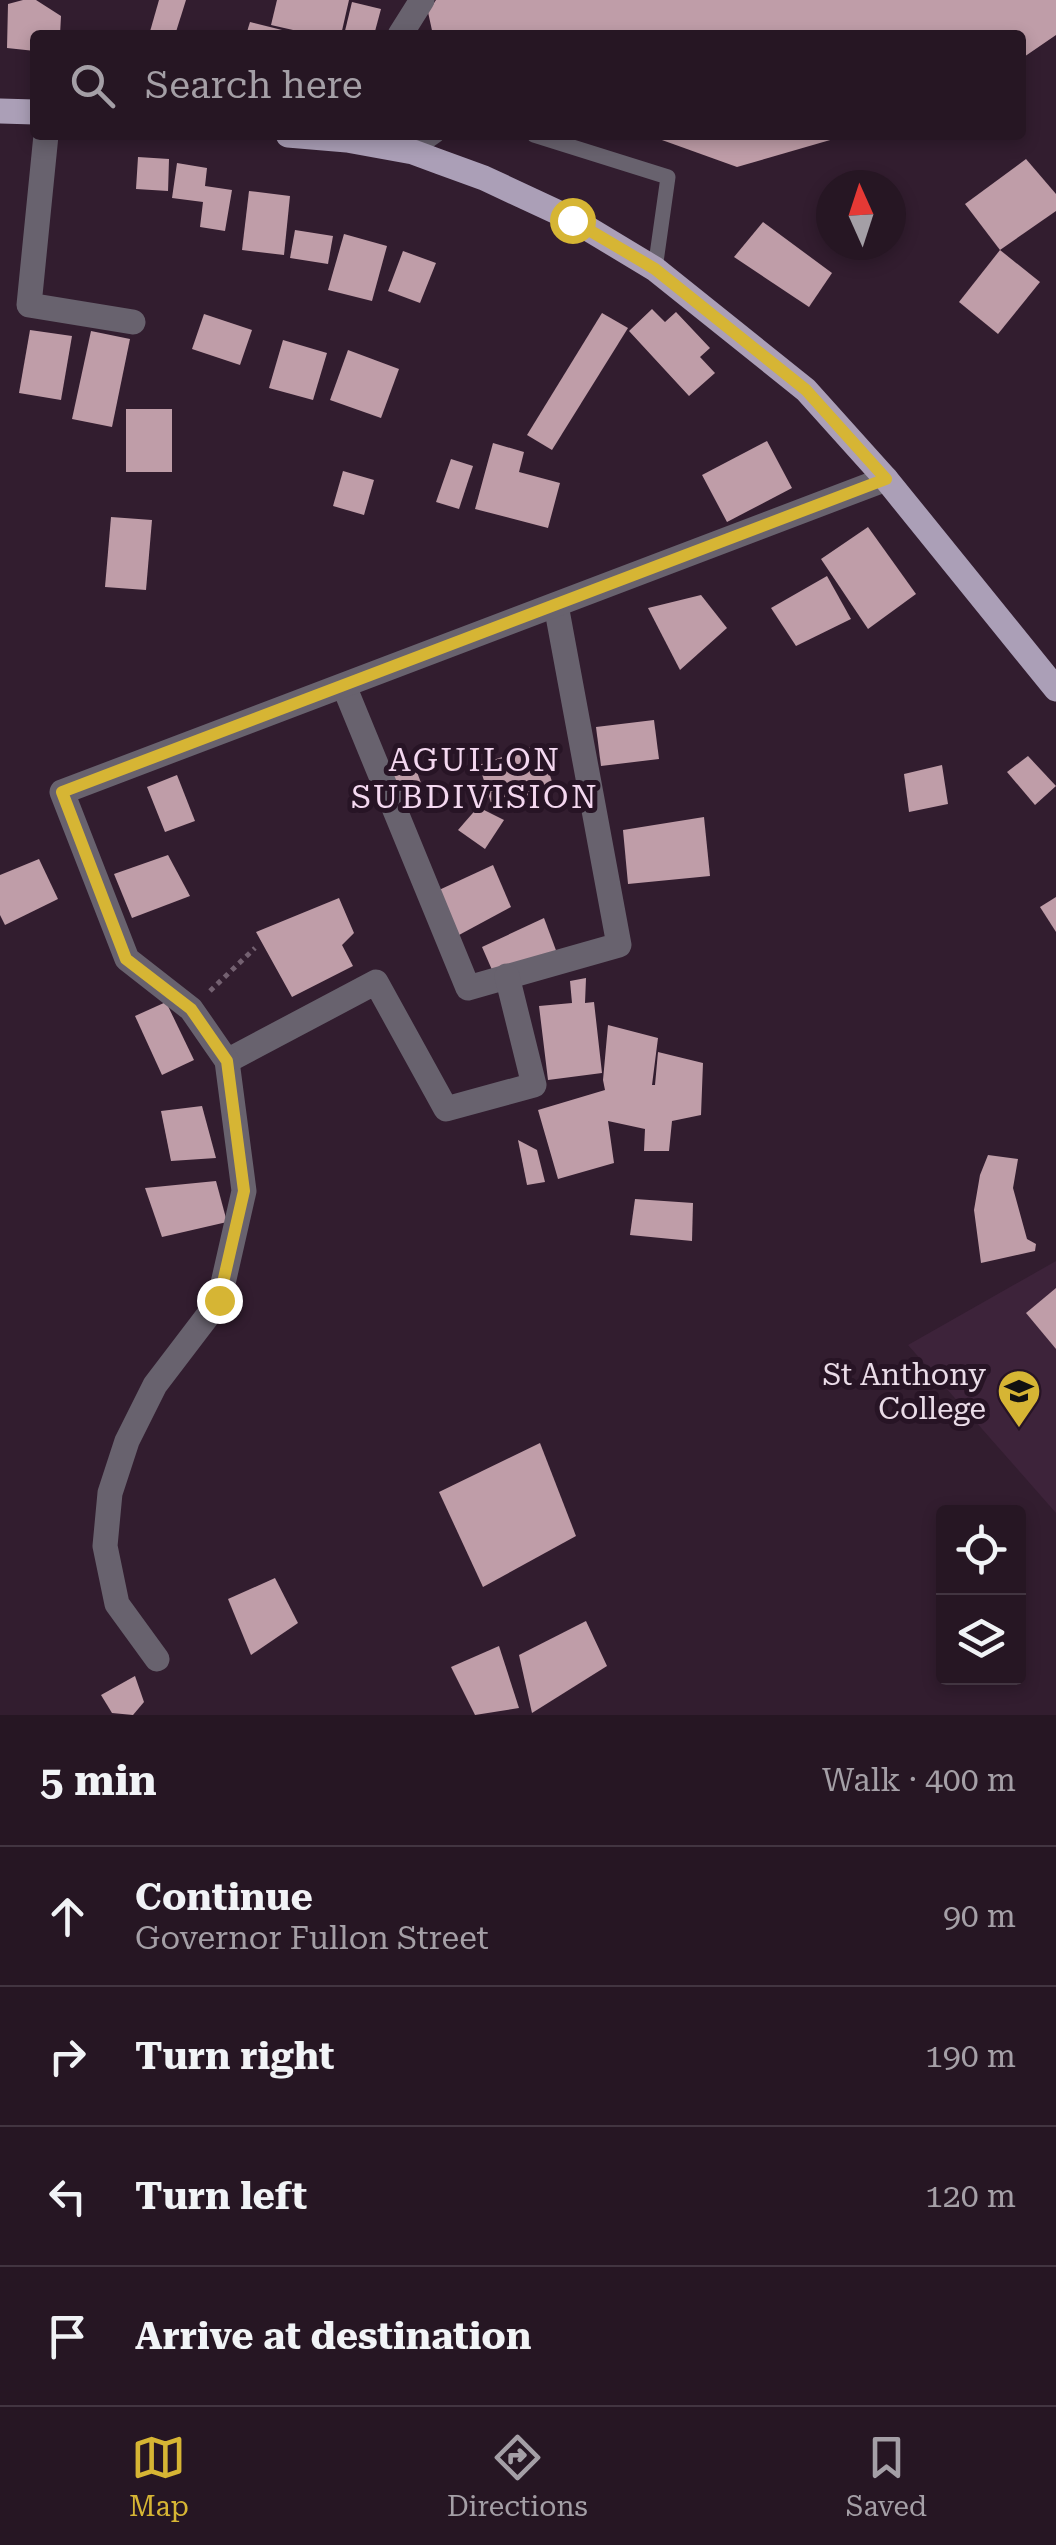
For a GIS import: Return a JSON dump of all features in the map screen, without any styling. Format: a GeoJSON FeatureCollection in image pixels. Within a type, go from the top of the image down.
{"type":"FeatureCollection","features":[{"type":"Feature","properties":{"kind":"main road"},"geometry":{"type":"LineString","coordinates":[[0,111],[30,112]]}},
{"type":"Feature","properties":{"kind":"main road"},"geometry":{"type":"LineString","coordinates":[[357,140],[413,152],[484,178],[572,220],[655,269],[806,390],[886,479],[1056,690]]}},
{"type":"Feature","properties":{"kind":"street"},"geometry":{"type":"LineString","coordinates":[[403,30],[422,0]]}},
{"type":"Feature","properties":{"kind":"street"},"geometry":{"type":"LineString","coordinates":[[46,140],[29,305],[133,322]]}},
{"type":"Feature","properties":{"kind":"street"},"geometry":{"type":"LineString","coordinates":[[157,1660],[117,1604],[104,1546],[110,1493],[127,1441],[155,1385],[219,1300],[244,1191],[227,1061],[191,1009],[126,959],[62,792],[886,479]]}},
{"type":"Feature","properties":{"kind":"street"},"geometry":{"type":"LineString","coordinates":[[344,686],[468,988],[618,945],[556,605]]}},
{"type":"Feature","properties":{"kind":"street"},"geometry":{"type":"LineString","coordinates":[[227,1061],[376,982],[446,1110],[534,1084],[507,976]]}},
{"type":"Feature","properties":{"kind":"lane"},"geometry":{"type":"LineString","coordinates":[[413,152],[429,140]]}},
{"type":"Feature","properties":{"kind":"lane"},"geometry":{"type":"LineString","coordinates":[[550,140],[668,177],[655,269]]}},
{"type":"Feature","properties":{"kind":"path"},"geometry":{"type":"LineString","coordinates":[[191,1009],[256,948]]}},
{"type":"Feature","properties":{"kind":"shaded area","name":"St Anthony College"},"geometry":{"type":"Polygon","coordinates":[[[1056,1261],[1056,1513],[908,1345],[1056,1261]]]}},
{"type":"Feature","properties":{"kind":"building"},"geometry":{"type":"Polygon","coordinates":[[[36,0],[61,16],[60,30],[30,30],[30,50],[7,48],[8,4],[36,0]]]}},
{"type":"Feature","properties":{"kind":"building"},"geometry":{"type":"Polygon","coordinates":[[[159,0],[186,0],[177,30],[150,30],[159,0]]]}},
{"type":"Feature","properties":{"kind":"building"},"geometry":{"type":"Polygon","coordinates":[[[277,0],[349,0],[342,30],[293,30],[271,25],[277,0]]]}},
{"type":"Feature","properties":{"kind":"building"},"geometry":{"type":"Polygon","coordinates":[[[436,0],[1056,0],[1056,35],[1026,56],[1026,30],[432,30],[428,12],[436,0]]]}},
{"type":"Feature","properties":{"kind":"building"},"geometry":{"type":"Polygon","coordinates":[[[352,2],[381,9],[375,30],[345,30],[352,2]]]}},
{"type":"Feature","properties":{"kind":"building"},"geometry":{"type":"Polygon","coordinates":[[[250,22],[282,30],[248,30],[250,22]]]}},
{"type":"Feature","properties":{"kind":"building"},"geometry":{"type":"Polygon","coordinates":[[[662,140],[830,140],[737,167],[662,140]]]}},
{"type":"Feature","properties":{"kind":"building"},"geometry":{"type":"Polygon","coordinates":[[[138,157],[169,159],[168,191],[136,189],[138,157]]]}},
{"type":"Feature","properties":{"kind":"building"},"geometry":{"type":"Polygon","coordinates":[[[1026,159],[1056,194],[1056,211],[1000,250],[965,204],[1026,159]]]}},
{"type":"Feature","properties":{"kind":"building"},"geometry":{"type":"Polygon","coordinates":[[[177,163],[207,168],[205,186],[232,190],[225,231],[200,227],[203,202],[172,198],[177,163]]]}},
{"type":"Feature","properties":{"kind":"building"},"geometry":{"type":"Polygon","coordinates":[[[249,191],[290,196],[284,255],[242,250],[249,191]]]}},
{"type":"Feature","properties":{"kind":"building"},"geometry":{"type":"Polygon","coordinates":[[[763,222],[832,273],[809,307],[734,257],[763,222]]]}},
{"type":"Feature","properties":{"kind":"building"},"geometry":{"type":"Polygon","coordinates":[[[295,230],[333,236],[328,264],[290,258],[295,230]]]}},
{"type":"Feature","properties":{"kind":"building"},"geometry":{"type":"Polygon","coordinates":[[[344,234],[387,246],[372,301],[328,290],[344,234]]]}},
{"type":"Feature","properties":{"kind":"building"},"geometry":{"type":"Polygon","coordinates":[[[1000,250],[1040,282],[998,334],[959,302],[1000,250]]]}},
{"type":"Feature","properties":{"kind":"building"},"geometry":{"type":"Polygon","coordinates":[[[403,251],[436,263],[420,303],[388,291],[403,251]]]}},
{"type":"Feature","properties":{"kind":"building"},"geometry":{"type":"Polygon","coordinates":[[[652,309],[665,322],[676,312],[710,348],[700,357],[715,373],[689,396],[629,331],[652,309]]]}},
{"type":"Feature","properties":{"kind":"building"},"geometry":{"type":"Polygon","coordinates":[[[602,313],[628,328],[552,450],[527,435],[602,313]]]}},
{"type":"Feature","properties":{"kind":"building"},"geometry":{"type":"Polygon","coordinates":[[[204,314],[252,330],[240,365],[192,349],[204,314]]]}},
{"type":"Feature","properties":{"kind":"building"},"geometry":{"type":"Polygon","coordinates":[[[30,330],[72,336],[61,400],[19,393],[30,330]]]}},
{"type":"Feature","properties":{"kind":"building"},"geometry":{"type":"Polygon","coordinates":[[[91,331],[130,339],[112,427],[72,419],[91,331]]]}},
{"type":"Feature","properties":{"kind":"building"},"geometry":{"type":"Polygon","coordinates":[[[283,340],[327,353],[313,400],[269,388],[283,340]]]}},
{"type":"Feature","properties":{"kind":"building"},"geometry":{"type":"Polygon","coordinates":[[[348,350],[399,369],[381,418],[330,400],[348,350]]]}},
{"type":"Feature","properties":{"kind":"building"},"geometry":{"type":"Polygon","coordinates":[[[126,409],[172,409],[172,472],[126,472],[126,409]]]}},
{"type":"Feature","properties":{"kind":"building"},"geometry":{"type":"Polygon","coordinates":[[[767,441],[792,488],[727,522],[702,475],[767,441]]]}},
{"type":"Feature","properties":{"kind":"building"},"geometry":{"type":"Polygon","coordinates":[[[493,443],[524,452],[519,472],[560,483],[548,528],[475,509],[493,443]]]}},
{"type":"Feature","properties":{"kind":"building"},"geometry":{"type":"Polygon","coordinates":[[[451,459],[473,466],[459,509],[436,502],[451,459]]]}},
{"type":"Feature","properties":{"kind":"building"},"geometry":{"type":"Polygon","coordinates":[[[343,471],[374,480],[364,515],[333,506],[343,471]]]}},
{"type":"Feature","properties":{"kind":"building"},"geometry":{"type":"Polygon","coordinates":[[[111,517],[152,520],[146,590],[105,587],[111,517]]]}},
{"type":"Feature","properties":{"kind":"building"},"geometry":{"type":"Polygon","coordinates":[[[868,527],[916,594],[868,629],[821,559],[868,527]]]}},
{"type":"Feature","properties":{"kind":"building"},"geometry":{"type":"Polygon","coordinates":[[[827,576],[851,619],[796,646],[771,608],[827,576]]]}},
{"type":"Feature","properties":{"kind":"building"},"geometry":{"type":"Polygon","coordinates":[[[701,595],[727,628],[680,670],[648,608],[701,595]]]}},
{"type":"Feature","properties":{"kind":"building"},"geometry":{"type":"Polygon","coordinates":[[[654,720],[659,759],[601,766],[596,727],[654,720]]]}},
{"type":"Feature","properties":{"kind":"building"},"geometry":{"type":"Polygon","coordinates":[[[540,744],[555,791],[494,812],[479,765],[540,744]]]}},
{"type":"Feature","properties":{"kind":"building"},"geometry":{"type":"Polygon","coordinates":[[[1028,756],[1056,786],[1035,805],[1007,772],[1028,756]]]}},
{"type":"Feature","properties":{"kind":"building"},"geometry":{"type":"Polygon","coordinates":[[[414,764],[424,791],[401,799],[391,771],[414,764]]]}},
{"type":"Feature","properties":{"kind":"building"},"geometry":{"type":"Polygon","coordinates":[[[942,765],[948,804],[909,812],[904,774],[942,765]]]}},
{"type":"Feature","properties":{"kind":"building"},"geometry":{"type":"Polygon","coordinates":[[[177,775],[195,821],[165,832],[147,787],[177,775]]]}},
{"type":"Feature","properties":{"kind":"building"},"geometry":{"type":"Polygon","coordinates":[[[478,807],[504,820],[485,849],[458,830],[478,807]]]}},
{"type":"Feature","properties":{"kind":"building"},"geometry":{"type":"Polygon","coordinates":[[[704,817],[710,876],[628,884],[623,830],[704,817]]]}},
{"type":"Feature","properties":{"kind":"building"},"geometry":{"type":"Polygon","coordinates":[[[168,855],[190,896],[132,918],[114,874],[168,855]]]}},
{"type":"Feature","properties":{"kind":"building"},"geometry":{"type":"Polygon","coordinates":[[[39,859],[58,899],[5,925],[0,915],[0,875],[39,859]]]}},
{"type":"Feature","properties":{"kind":"building"},"geometry":{"type":"Polygon","coordinates":[[[493,865],[511,907],[459,935],[439,890],[493,865]]]}},
{"type":"Feature","properties":{"kind":"building"},"geometry":{"type":"Polygon","coordinates":[[[1056,897],[1056,932],[1040,907],[1056,897]]]}},
{"type":"Feature","properties":{"kind":"building"},"geometry":{"type":"Polygon","coordinates":[[[339,898],[354,933],[342,945],[353,966],[292,997],[256,932],[339,898]]]}},
{"type":"Feature","properties":{"kind":"building"},"geometry":{"type":"Polygon","coordinates":[[[544,918],[557,953],[496,979],[482,947],[544,918]]]}},
{"type":"Feature","properties":{"kind":"building"},"geometry":{"type":"Polygon","coordinates":[[[586,978],[585,1003],[594,1002],[602,1073],[548,1080],[539,1006],[572,1003],[570,981],[586,978]]]}},
{"type":"Feature","properties":{"kind":"building"},"geometry":{"type":"Polygon","coordinates":[[[166,1002],[194,1060],[162,1075],[135,1016],[166,1002]]]}},
{"type":"Feature","properties":{"kind":"building"},"geometry":{"type":"Polygon","coordinates":[[[608,1025],[658,1038],[652,1085],[658,1052],[703,1063],[701,1115],[672,1121],[669,1151],[644,1151],[645,1129],[608,1121],[614,1163],[558,1179],[538,1110],[605,1090],[608,1025]]]}},
{"type":"Feature","properties":{"kind":"building"},"geometry":{"type":"Polygon","coordinates":[[[202,1106],[216,1158],[171,1161],[161,1111],[202,1106]]]}},
{"type":"Feature","properties":{"kind":"building"},"geometry":{"type":"Polygon","coordinates":[[[518,1140],[537,1150],[545,1182],[527,1185],[518,1140]]]}},
{"type":"Feature","properties":{"kind":"building"},"geometry":{"type":"Polygon","coordinates":[[[988,1155],[1018,1159],[1013,1188],[1027,1239],[1036,1244],[1035,1251],[981,1263],[974,1210],[988,1155]]]}},
{"type":"Feature","properties":{"kind":"building"},"geometry":{"type":"Polygon","coordinates":[[[216,1181],[227,1222],[162,1237],[145,1188],[216,1181]]]}},
{"type":"Feature","properties":{"kind":"building"},"geometry":{"type":"Polygon","coordinates":[[[635,1199],[693,1203],[692,1241],[630,1235],[635,1199]]]}},
{"type":"Feature","properties":{"kind":"building"},"geometry":{"type":"Polygon","coordinates":[[[1056,1288],[1056,1349],[1026,1313],[1056,1288]]]}},
{"type":"Feature","properties":{"kind":"building"},"geometry":{"type":"Polygon","coordinates":[[[540,1443],[576,1536],[483,1587],[439,1492],[540,1443]]]}},
{"type":"Feature","properties":{"kind":"building"},"geometry":{"type":"Polygon","coordinates":[[[275,1578],[298,1623],[251,1655],[228,1599],[275,1578]]]}},
{"type":"Feature","properties":{"kind":"building"},"geometry":{"type":"Polygon","coordinates":[[[586,1621],[607,1666],[532,1713],[519,1655],[586,1621]]]}},
{"type":"Feature","properties":{"kind":"building"},"geometry":{"type":"Polygon","coordinates":[[[499,1646],[519,1708],[475,1715],[451,1667],[499,1646]]]}},
{"type":"Feature","properties":{"kind":"building"},"geometry":{"type":"Polygon","coordinates":[[[135,1676],[144,1702],[133,1715],[112,1713],[101,1695],[135,1676]]]}},
{"type":"Feature","properties":{"kind":"place","name":"St Anthony College"},"geometry":{"type":"Point","coordinates":[1019,1429]}},
{"type":"Feature","properties":{"kind":"district","name":"AGUILON SUBDIVISION"},"geometry":{"type":"Point","coordinates":[475,778]}},
{"type":"Feature","properties":{"kind":"route"},"geometry":{"type":"LineString","coordinates":[[219,1300],[244,1191],[227,1061],[191,1009],[126,959],[62,792],[886,479],[806,390],[655,269],[572,220]]}}]}
